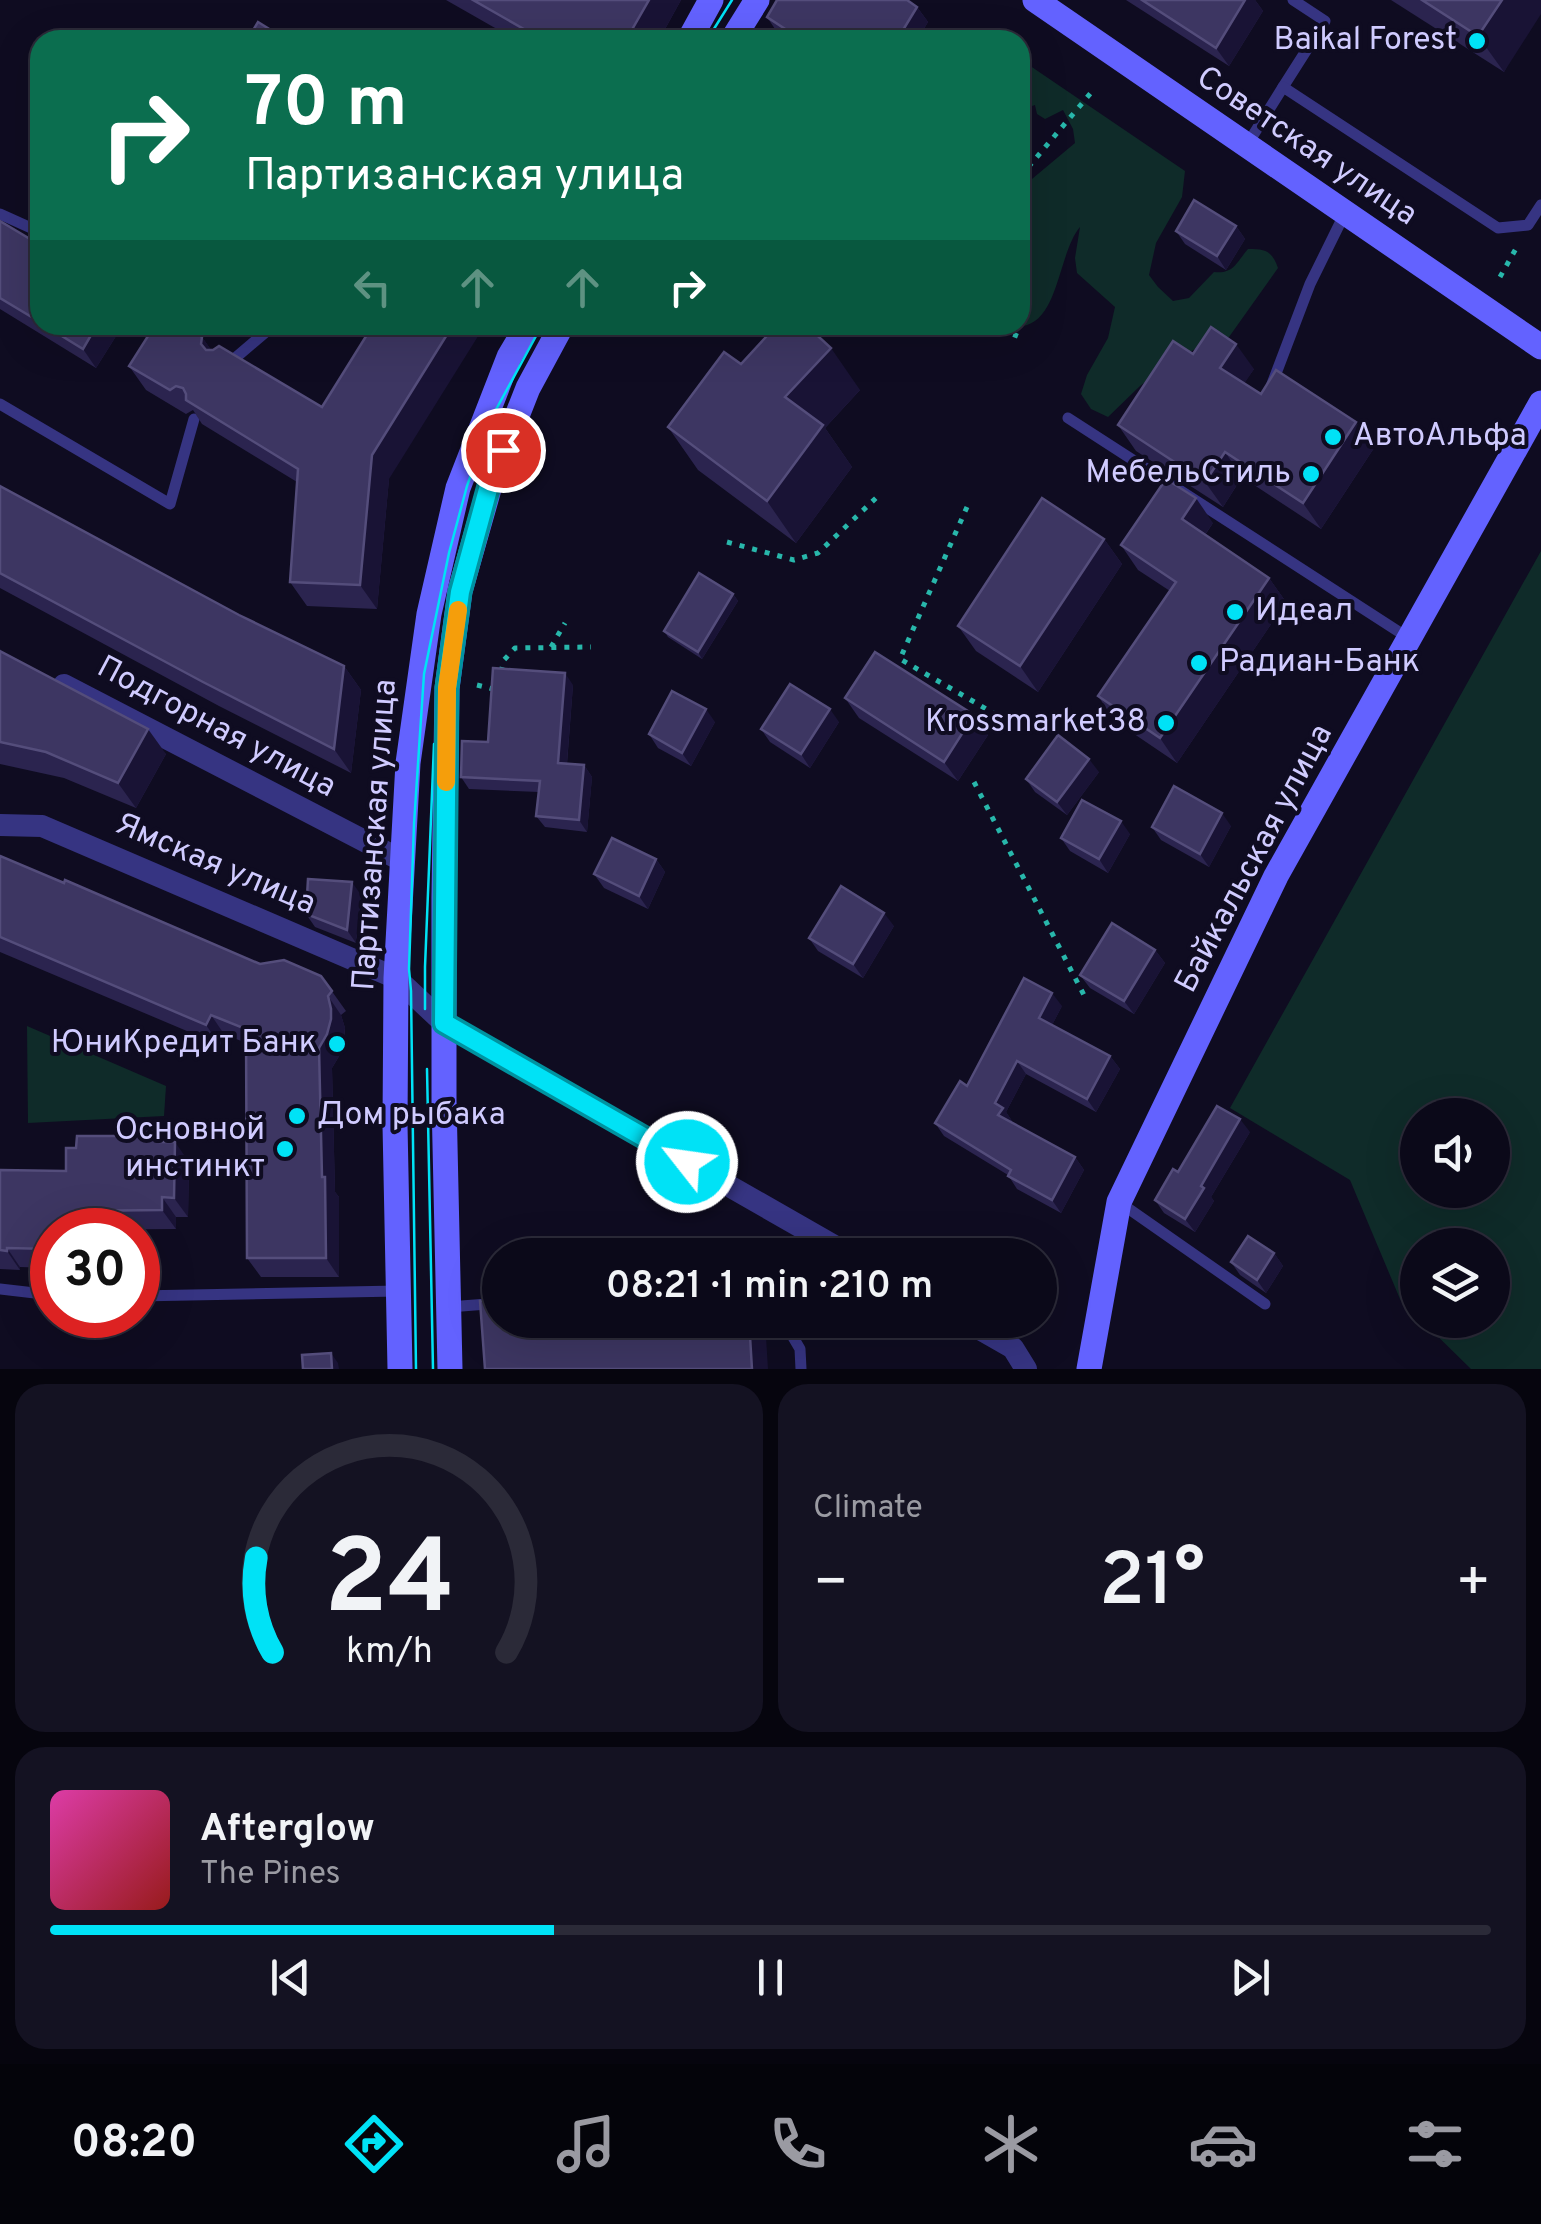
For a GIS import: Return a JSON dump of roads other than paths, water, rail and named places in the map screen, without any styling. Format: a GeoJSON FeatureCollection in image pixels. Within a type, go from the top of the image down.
{"type":"FeatureCollection","features":[{"type":"Feature","properties":{"kind":"street"},"geometry":{"type":"LineString","coordinates":[[694,30],[712,0]]}},
{"type":"Feature","properties":{"kind":"street"},"geometry":{"type":"LineString","coordinates":[[738,30],[757,0]]}},
{"type":"Feature","properties":{"kind":"street","name":"Советская улица"},"geometry":{"type":"LineString","coordinates":[[1035,0],[1541,347]]}},
{"type":"Feature","properties":{"kind":"street","name":"Партизанская улица"},"geometry":{"type":"LineString","coordinates":[[400,1369],[396,978],[408,763],[429,614],[458,488],[509,358],[522,335]]}},
{"type":"Feature","properties":{"kind":"street","name":"Партизанская улица"},"geometry":{"type":"LineString","coordinates":[[450,1369],[444,1023],[447,688],[460,592],[490,482],[528,388],[557,335]]}},
{"type":"Feature","properties":{"kind":"street","name":"Байкальская улица"},"geometry":{"type":"LineString","coordinates":[[1089,1369],[1119,1202],[1276,876],[1541,404]]}},
{"type":"Feature","properties":{"kind":"street","name":"Подгорная улица"},"geometry":{"type":"LineString","coordinates":[[52,679],[402,861]]}},
{"type":"Feature","properties":{"kind":"street","name":"Ямская улица"},"geometry":{"type":"LineString","coordinates":[[0,825],[42,826],[396,978],[444,1023]]}},
{"type":"Feature","properties":{"kind":"street"},"geometry":{"type":"LineString","coordinates":[[444,1023],[810,1238]]}},
{"type":"Feature","properties":{"kind":"street"},"geometry":{"type":"LineString","coordinates":[[996,1338],[1013,1348],[1026,1369]]}},
{"type":"Feature","properties":{"kind":"lane"},"geometry":{"type":"LineString","coordinates":[[1246,145],[1325,21],[1293,0]]}},
{"type":"Feature","properties":{"kind":"lane"},"geometry":{"type":"LineString","coordinates":[[1283,87],[1498,228],[1528,225],[1541,205]]}},
{"type":"Feature","properties":{"kind":"lane"},"geometry":{"type":"LineString","coordinates":[[1270,390],[1310,284],[1345,213]]}},
{"type":"Feature","properties":{"kind":"lane"},"geometry":{"type":"LineString","coordinates":[[0,214],[30,228]]}},
{"type":"Feature","properties":{"kind":"lane"},"geometry":{"type":"LineString","coordinates":[[227,365],[262,335]]}},
{"type":"Feature","properties":{"kind":"lane"},"geometry":{"type":"LineString","coordinates":[[0,404],[170,504],[194,418]]}},
{"type":"Feature","properties":{"kind":"lane"},"geometry":{"type":"LineString","coordinates":[[1068,418],[1410,639]]}},
{"type":"Feature","properties":{"kind":"lane"},"geometry":{"type":"LineString","coordinates":[[1119,1202],[1265,1304]]}},
{"type":"Feature","properties":{"kind":"lane"},"geometry":{"type":"LineString","coordinates":[[0,1289],[30,1292]]}},
{"type":"Feature","properties":{"kind":"lane"},"geometry":{"type":"LineString","coordinates":[[160,1296],[400,1292]]}},
{"type":"Feature","properties":{"kind":"lane"},"geometry":{"type":"LineString","coordinates":[[448,1308],[482,1305]]}},
{"type":"Feature","properties":{"kind":"lane"},"geometry":{"type":"LineString","coordinates":[[793,1338],[800,1350],[801,1369]]}},
{"type":"Feature","properties":{"kind":"tram line"},"geometry":{"type":"LineString","coordinates":[[713,30],[732,0]]}},
{"type":"Feature","properties":{"kind":"tram line"},"geometry":{"type":"LineString","coordinates":[[416,1369],[409,969],[424,674],[467,486],[492,417],[537,335]]}},
{"type":"Feature","properties":{"kind":"tram line"},"geometry":{"type":"LineString","coordinates":[[425,1009],[434,744]]}},
{"type":"Feature","properties":{"kind":"tram line"},"geometry":{"type":"LineString","coordinates":[[427,1069],[433,1369]]}},
{"type":"Feature","properties":{"kind":"place","name":"Baikal Forest"},"geometry":{"type":"Point","coordinates":[1477,41]}},
{"type":"Feature","properties":{"kind":"place","name":"АвтоАльфа"},"geometry":{"type":"Point","coordinates":[1333,437]}},
{"type":"Feature","properties":{"kind":"place","name":"МебельСтиль"},"geometry":{"type":"Point","coordinates":[1311,474]}},
{"type":"Feature","properties":{"kind":"place","name":"Идеал"},"geometry":{"type":"Point","coordinates":[1235,612]}},
{"type":"Feature","properties":{"kind":"place","name":"Радиан-Банк"},"geometry":{"type":"Point","coordinates":[1199,663]}},
{"type":"Feature","properties":{"kind":"place","name":"Krossmarket38"},"geometry":{"type":"Point","coordinates":[1166,723]}},
{"type":"Feature","properties":{"kind":"place","name":"ЮниКредит Банк"},"geometry":{"type":"Point","coordinates":[337,1044]}},
{"type":"Feature","properties":{"kind":"place","name":"Дом рыбака"},"geometry":{"type":"Point","coordinates":[297,1116]}},
{"type":"Feature","properties":{"kind":"place","name":"Основной инстинкт"},"geometry":{"type":"Point","coordinates":[285,1149]}}]}
